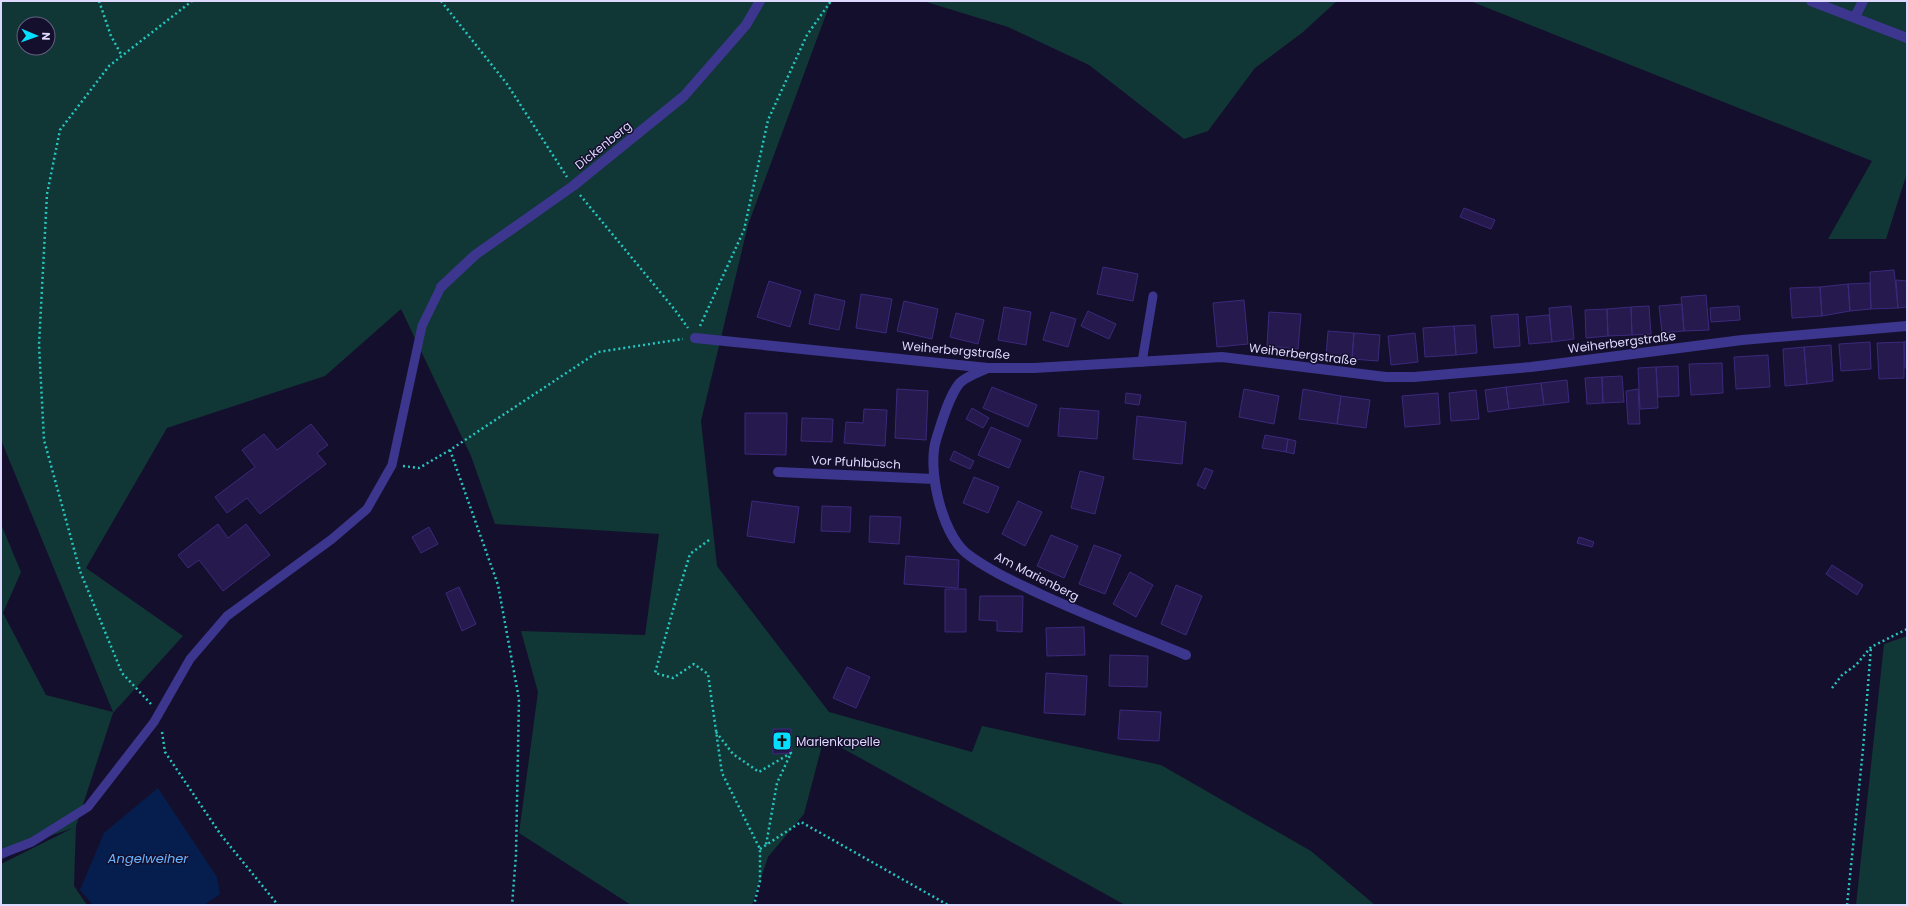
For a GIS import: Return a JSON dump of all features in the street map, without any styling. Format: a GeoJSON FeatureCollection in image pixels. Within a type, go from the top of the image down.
{"type":"FeatureCollection","features":[{"type":"Feature","properties":{"kind":"street","name":"Dickenberg"},"geometry":{"type":"LineString","coordinates":[[441,287],[475,255],[573,186],[684,96],[746,25],[760,1]]}},
{"type":"Feature","properties":{"kind":"street"},"geometry":{"type":"LineString","coordinates":[[1812,1],[1907,38]]}},
{"type":"Feature","properties":{"kind":"street"},"geometry":{"type":"LineString","coordinates":[[1855,17],[1863,1]]}},
{"type":"Feature","properties":{"kind":"street","name":"Weiherbergstraße"},"geometry":{"type":"LineString","coordinates":[[695,338],[988,368],[1034,368],[1222,357],[1386,377],[1414,377],[1531,367],[1742,340],[1907,326]]}},
{"type":"Feature","properties":{"kind":"street","name":"Am Marienberg"},"geometry":{"type":"LineString","coordinates":[[988,368],[959,383],[944,414],[934,446],[934,479],[952,535],[966,552],[1005,577],[1092,618],[1186,655]]}},
{"type":"Feature","properties":{"kind":"street","name":"Vor Pfuhlbüsch"},"geometry":{"type":"LineString","coordinates":[[778,472],[934,479]]}},
{"type":"Feature","properties":{"kind":"lane"},"geometry":{"type":"LineString","coordinates":[[1,854],[32,842],[88,807],[154,722],[190,659],[227,616],[332,539],[367,509],[392,465],[422,326],[441,287]]}},
{"type":"Feature","properties":{"kind":"lane"},"geometry":{"type":"LineString","coordinates":[[1142,362],[1154,296]]}},
{"type":"Feature","properties":{"kind":"path"},"geometry":{"type":"LineString","coordinates":[[98,1],[111,36],[122,56]]}},
{"type":"Feature","properties":{"kind":"path"},"geometry":{"type":"LineString","coordinates":[[192,1],[109,66],[60,130],[46,194],[39,345],[44,440],[80,571],[122,673],[159,712],[165,752],[222,835],[278,905]]}},
{"type":"Feature","properties":{"kind":"path"},"geometry":{"type":"LineString","coordinates":[[441,1],[507,84],[573,186],[675,310],[695,338]]}},
{"type":"Feature","properties":{"kind":"path"},"geometry":{"type":"LineString","coordinates":[[695,338],[744,230],[768,120],[807,36],[831,1]]}},
{"type":"Feature","properties":{"kind":"path"},"geometry":{"type":"LineString","coordinates":[[392,465],[419,468],[450,450],[598,352],[695,338]]}},
{"type":"Feature","properties":{"kind":"path"},"geometry":{"type":"LineString","coordinates":[[450,450],[498,585],[519,699],[516,856],[512,905]]}},
{"type":"Feature","properties":{"kind":"path"},"geometry":{"type":"LineString","coordinates":[[709,540],[690,554],[674,603],[655,673],[673,678],[694,664],[708,674],[722,773],[760,849],[760,881],[754,905]]}},
{"type":"Feature","properties":{"kind":"path"},"geometry":{"type":"LineString","coordinates":[[1832,688],[1842,675],[1856,665],[1871,647],[1907,629]]}},
{"type":"Feature","properties":{"kind":"path"},"geometry":{"type":"LineString","coordinates":[[1847,905],[1863,749],[1871,647]]}},
{"type":"Feature","properties":{"kind":"path"},"geometry":{"type":"LineString","coordinates":[[716,731],[733,754],[759,772],[791,753],[777,783],[766,845]]}},
{"type":"Feature","properties":{"kind":"path"},"geometry":{"type":"LineString","coordinates":[[760,849],[801,822],[948,905]]}},
{"type":"Feature","properties":{"kind":"green space"},"geometry":{"type":"Polygon","coordinates":[[[1,1],[831,1],[748,225],[701,421],[717,566],[829,712],[972,752],[982,726],[1161,765],[1311,851],[1375,905],[1125,905],[824,738],[804,814],[768,857],[752,905],[631,905],[519,833],[538,692],[521,631],[645,635],[659,534],[495,524],[471,456],[401,309],[325,376],[167,428],[86,568],[183,636],[113,713],[76,826],[74,886],[87,905],[1,905],[1,864],[73,828],[32,842],[1,860],[1,524],[21,572],[3,613],[46,695],[113,712],[1,440],[1,1]]]}},
{"type":"Feature","properties":{"kind":"green space"},"geometry":{"type":"Polygon","coordinates":[[[923,1],[1337,1],[1303,32],[1255,68],[1208,131],[1184,139],[1089,65],[1008,27],[923,1]]]}},
{"type":"Feature","properties":{"kind":"green space"},"geometry":{"type":"Polygon","coordinates":[[[1470,1],[1907,1],[1907,173],[1886,239],[1828,239],[1872,161],[1470,1]]]}},
{"type":"Feature","properties":{"kind":"green space"},"geometry":{"type":"Polygon","coordinates":[[[1907,636],[1907,905],[1856,905],[1884,644],[1907,636]]]}},
{"type":"Feature","properties":{"kind":"water","name":"Angelweiher"},"geometry":{"type":"Polygon","coordinates":[[[158,788],[217,877],[220,894],[204,905],[93,905],[80,890],[104,833],[158,788]]]}},
{"type":"Feature","properties":{"kind":"building"},"geometry":{"type":"Polygon","coordinates":[[[1464,208],[1495,220],[1491,229],[1460,217],[1464,208]]]}},
{"type":"Feature","properties":{"kind":"building"},"geometry":{"type":"Polygon","coordinates":[[[1103,267],[1138,274],[1133,301],[1097,294],[1103,267]]]}},
{"type":"Feature","properties":{"kind":"building"},"geometry":{"type":"Polygon","coordinates":[[[1894,270],[1898,308],[1871,309],[1870,272],[1894,270]]]}},
{"type":"Feature","properties":{"kind":"building"},"geometry":{"type":"Polygon","coordinates":[[[1896,280],[1907,281],[1907,307],[1898,308],[1896,280]]]}},
{"type":"Feature","properties":{"kind":"building"},"geometry":{"type":"Polygon","coordinates":[[[769,281],[801,291],[790,327],[757,317],[769,281]]]}},
{"type":"Feature","properties":{"kind":"building"},"geometry":{"type":"Polygon","coordinates":[[[1870,283],[1871,309],[1850,311],[1848,284],[1870,283]]]}},
{"type":"Feature","properties":{"kind":"building"},"geometry":{"type":"Polygon","coordinates":[[[1848,284],[1850,311],[1822,316],[1820,287],[1848,284]]]}},
{"type":"Feature","properties":{"kind":"building"},"geometry":{"type":"Polygon","coordinates":[[[1820,287],[1822,316],[1792,318],[1790,288],[1820,287]]]}},
{"type":"Feature","properties":{"kind":"building"},"geometry":{"type":"Polygon","coordinates":[[[815,294],[845,301],[839,330],[809,324],[815,294]]]}},
{"type":"Feature","properties":{"kind":"building"},"geometry":{"type":"Polygon","coordinates":[[[861,294],[892,299],[886,333],[856,328],[861,294]]]}},
{"type":"Feature","properties":{"kind":"building"},"geometry":{"type":"Polygon","coordinates":[[[1706,295],[1709,330],[1684,331],[1681,297],[1706,295]]]}},
{"type":"Feature","properties":{"kind":"building"},"geometry":{"type":"Polygon","coordinates":[[[1244,300],[1248,344],[1217,347],[1213,303],[1244,300]]]}},
{"type":"Feature","properties":{"kind":"building"},"geometry":{"type":"Polygon","coordinates":[[[904,301],[938,309],[932,339],[897,331],[904,301]]]}},
{"type":"Feature","properties":{"kind":"building"},"geometry":{"type":"Polygon","coordinates":[[[1682,304],[1684,331],[1662,333],[1659,306],[1682,304]]]}},
{"type":"Feature","properties":{"kind":"building"},"geometry":{"type":"Polygon","coordinates":[[[1571,306],[1574,339],[1552,342],[1549,308],[1571,306]]]}},
{"type":"Feature","properties":{"kind":"building"},"geometry":{"type":"Polygon","coordinates":[[[1649,306],[1651,334],[1632,335],[1631,307],[1649,306]]]}},
{"type":"Feature","properties":{"kind":"building"},"geometry":{"type":"Polygon","coordinates":[[[1739,306],[1740,320],[1711,322],[1710,308],[1739,306]]]}},
{"type":"Feature","properties":{"kind":"building"},"geometry":{"type":"Polygon","coordinates":[[[1004,307],[1031,312],[1026,345],[998,340],[1004,307]]]}},
{"type":"Feature","properties":{"kind":"building"},"geometry":{"type":"Polygon","coordinates":[[[1631,307],[1632,335],[1608,336],[1607,309],[1631,307]]]}},
{"type":"Feature","properties":{"kind":"building"},"geometry":{"type":"Polygon","coordinates":[[[1607,309],[1608,336],[1586,338],[1585,310],[1607,309]]]}},
{"type":"Feature","properties":{"kind":"building"},"geometry":{"type":"Polygon","coordinates":[[[1088,311],[1116,324],[1109,339],[1081,326],[1088,311]]]}},
{"type":"Feature","properties":{"kind":"building"},"geometry":{"type":"Polygon","coordinates":[[[1051,312],[1076,319],[1068,347],[1043,340],[1051,312]]]}},
{"type":"Feature","properties":{"kind":"building"},"geometry":{"type":"Polygon","coordinates":[[[1269,312],[1301,314],[1298,349],[1267,346],[1269,312]]]}},
{"type":"Feature","properties":{"kind":"building"},"geometry":{"type":"Polygon","coordinates":[[[956,313],[984,320],[978,344],[950,337],[956,313]]]}},
{"type":"Feature","properties":{"kind":"building"},"geometry":{"type":"Polygon","coordinates":[[[1518,314],[1520,346],[1494,348],[1491,316],[1518,314]]]}},
{"type":"Feature","properties":{"kind":"building"},"geometry":{"type":"Polygon","coordinates":[[[1549,315],[1552,342],[1529,344],[1526,317],[1549,315]]]}},
{"type":"Feature","properties":{"kind":"building"},"geometry":{"type":"Polygon","coordinates":[[[1475,325],[1477,353],[1456,355],[1454,326],[1475,325]]]}},
{"type":"Feature","properties":{"kind":"building"},"geometry":{"type":"Polygon","coordinates":[[[1454,326],[1456,355],[1425,357],[1423,328],[1454,326]]]}},
{"type":"Feature","properties":{"kind":"building"},"geometry":{"type":"Polygon","coordinates":[[[1328,331],[1354,333],[1352,359],[1326,357],[1328,331]]]}},
{"type":"Feature","properties":{"kind":"building"},"geometry":{"type":"Polygon","coordinates":[[[1354,333],[1380,335],[1378,361],[1352,359],[1354,333]]]}},
{"type":"Feature","properties":{"kind":"building"},"geometry":{"type":"Polygon","coordinates":[[[1415,333],[1418,362],[1391,365],[1388,336],[1415,333]]]}},
{"type":"Feature","properties":{"kind":"building"},"geometry":{"type":"Polygon","coordinates":[[[1907,341],[1907,368],[1905,368],[1904,342],[1907,341]]]}},
{"type":"Feature","properties":{"kind":"building"},"geometry":{"type":"Polygon","coordinates":[[[1870,342],[1871,369],[1841,371],[1839,344],[1870,342]]]}},
{"type":"Feature","properties":{"kind":"building"},"geometry":{"type":"Polygon","coordinates":[[[1904,342],[1904,378],[1879,379],[1877,343],[1904,342]]]}},
{"type":"Feature","properties":{"kind":"building"},"geometry":{"type":"Polygon","coordinates":[[[1831,345],[1833,381],[1807,384],[1804,347],[1831,345]]]}},
{"type":"Feature","properties":{"kind":"building"},"geometry":{"type":"Polygon","coordinates":[[[1804,347],[1807,384],[1785,386],[1783,349],[1804,347]]]}},
{"type":"Feature","properties":{"kind":"building"},"geometry":{"type":"Polygon","coordinates":[[[1768,355],[1770,387],[1736,389],[1734,357],[1768,355]]]}},
{"type":"Feature","properties":{"kind":"building"},"geometry":{"type":"Polygon","coordinates":[[[1722,363],[1723,393],[1691,395],[1689,364],[1722,363]]]}},
{"type":"Feature","properties":{"kind":"building"},"geometry":{"type":"Polygon","coordinates":[[[1678,366],[1679,396],[1658,397],[1656,367],[1678,366]]]}},
{"type":"Feature","properties":{"kind":"building"},"geometry":{"type":"Polygon","coordinates":[[[1656,367],[1658,408],[1640,409],[1638,368],[1656,367]]]}},
{"type":"Feature","properties":{"kind":"building"},"geometry":{"type":"Polygon","coordinates":[[[1622,376],[1624,402],[1603,403],[1602,377],[1622,376]]]}},
{"type":"Feature","properties":{"kind":"building"},"geometry":{"type":"Polygon","coordinates":[[[1602,377],[1603,403],[1587,404],[1585,378],[1602,377]]]}},
{"type":"Feature","properties":{"kind":"building"},"geometry":{"type":"Polygon","coordinates":[[[1567,380],[1569,402],[1544,405],[1541,383],[1567,380]]]}},
{"type":"Feature","properties":{"kind":"building"},"geometry":{"type":"Polygon","coordinates":[[[1541,383],[1544,405],[1509,409],[1506,387],[1541,383]]]}},
{"type":"Feature","properties":{"kind":"building"},"geometry":{"type":"Polygon","coordinates":[[[992,387],[1037,405],[1028,427],[983,408],[992,387]]]}},
{"type":"Feature","properties":{"kind":"building"},"geometry":{"type":"Polygon","coordinates":[[[1506,387],[1509,409],[1488,412],[1485,390],[1506,387]]]}},
{"type":"Feature","properties":{"kind":"building"},"geometry":{"type":"Polygon","coordinates":[[[897,389],[928,391],[926,440],[895,438],[897,389]]]}},
{"type":"Feature","properties":{"kind":"building"},"geometry":{"type":"Polygon","coordinates":[[[1244,389],[1279,396],[1274,424],[1239,417],[1244,389]]]}},
{"type":"Feature","properties":{"kind":"building"},"geometry":{"type":"Polygon","coordinates":[[[1303,389],[1341,396],[1337,424],[1299,419],[1303,389]]]}},
{"type":"Feature","properties":{"kind":"building"},"geometry":{"type":"Polygon","coordinates":[[[1638,389],[1640,424],[1628,424],[1626,391],[1638,389]]]}},
{"type":"Feature","properties":{"kind":"building"},"geometry":{"type":"Polygon","coordinates":[[[1476,390],[1479,419],[1451,421],[1449,393],[1476,390]]]}},
{"type":"Feature","properties":{"kind":"building"},"geometry":{"type":"Polygon","coordinates":[[[1126,393],[1141,395],[1139,405],[1125,403],[1126,393]]]}},
{"type":"Feature","properties":{"kind":"building"},"geometry":{"type":"Polygon","coordinates":[[[1438,393],[1440,424],[1405,427],[1402,396],[1438,393]]]}},
{"type":"Feature","properties":{"kind":"building"},"geometry":{"type":"Polygon","coordinates":[[[1341,396],[1370,400],[1366,428],[1337,424],[1341,396]]]}},
{"type":"Feature","properties":{"kind":"building"},"geometry":{"type":"Polygon","coordinates":[[[972,408],[989,418],[983,428],[966,419],[972,408]]]}},
{"type":"Feature","properties":{"kind":"building"},"geometry":{"type":"Polygon","coordinates":[[[1060,408],[1099,411],[1097,439],[1058,436],[1060,408]]]}},
{"type":"Feature","properties":{"kind":"building"},"geometry":{"type":"Polygon","coordinates":[[[864,409],[887,410],[885,446],[844,443],[846,422],[863,423],[864,409]]]}},
{"type":"Feature","properties":{"kind":"building"},"geometry":{"type":"Polygon","coordinates":[[[745,413],[787,413],[786,455],[745,454],[745,413]]]}},
{"type":"Feature","properties":{"kind":"building"},"geometry":{"type":"Polygon","coordinates":[[[1137,416],[1186,422],[1182,464],[1133,459],[1137,416]]]}},
{"type":"Feature","properties":{"kind":"building"},"geometry":{"type":"Polygon","coordinates":[[[802,418],[833,419],[832,442],[801,441],[802,418]]]}},
{"type":"Feature","properties":{"kind":"building"},"geometry":{"type":"Polygon","coordinates":[[[311,424],[328,445],[317,453],[326,464],[260,514],[247,498],[227,513],[215,497],[255,467],[242,450],[264,434],[277,450],[311,424]]]}},
{"type":"Feature","properties":{"kind":"building"},"geometry":{"type":"Polygon","coordinates":[[[991,427],[1021,440],[1009,468],[978,455],[991,427]]]}},
{"type":"Feature","properties":{"kind":"building"},"geometry":{"type":"Polygon","coordinates":[[[1265,435],[1288,439],[1286,452],[1262,448],[1265,435]]]}},
{"type":"Feature","properties":{"kind":"building"},"geometry":{"type":"Polygon","coordinates":[[[1288,439],[1296,441],[1294,454],[1286,452],[1288,439]]]}},
{"type":"Feature","properties":{"kind":"building"},"geometry":{"type":"Polygon","coordinates":[[[954,451],[974,461],[970,469],[950,460],[954,451]]]}},
{"type":"Feature","properties":{"kind":"building"},"geometry":{"type":"Polygon","coordinates":[[[1205,468],[1213,471],[1205,489],[1197,485],[1205,468]]]}},
{"type":"Feature","properties":{"kind":"building"},"geometry":{"type":"Polygon","coordinates":[[[1080,471],[1104,477],[1095,514],[1071,508],[1080,471]]]}},
{"type":"Feature","properties":{"kind":"building"},"geometry":{"type":"Polygon","coordinates":[[[974,477],[999,487],[988,513],[963,503],[974,477]]]}},
{"type":"Feature","properties":{"kind":"building"},"geometry":{"type":"Polygon","coordinates":[[[752,501],[799,507],[794,543],[747,536],[752,501]]]}},
{"type":"Feature","properties":{"kind":"building"},"geometry":{"type":"Polygon","coordinates":[[[1018,501],[1042,512],[1025,546],[1002,534],[1018,501]]]}},
{"type":"Feature","properties":{"kind":"building"},"geometry":{"type":"Polygon","coordinates":[[[822,506],[851,507],[850,532],[821,531],[822,506]]]}},
{"type":"Feature","properties":{"kind":"building"},"geometry":{"type":"Polygon","coordinates":[[[870,516],[901,517],[899,544],[869,542],[870,516]]]}},
{"type":"Feature","properties":{"kind":"building"},"geometry":{"type":"Polygon","coordinates":[[[218,524],[228,538],[246,524],[270,555],[223,591],[199,560],[188,568],[178,555],[218,524]]]}},
{"type":"Feature","properties":{"kind":"building"},"geometry":{"type":"Polygon","coordinates":[[[429,527],[438,544],[421,553],[412,537],[429,527]]]}},
{"type":"Feature","properties":{"kind":"building"},"geometry":{"type":"Polygon","coordinates":[[[1051,535],[1078,546],[1064,578],[1037,566],[1051,535]]]}},
{"type":"Feature","properties":{"kind":"building"},"geometry":{"type":"Polygon","coordinates":[[[1579,537],[1594,542],[1592,547],[1577,543],[1579,537]]]}},
{"type":"Feature","properties":{"kind":"building"},"geometry":{"type":"Polygon","coordinates":[[[1094,545],[1121,555],[1105,594],[1079,584],[1094,545]]]}},
{"type":"Feature","properties":{"kind":"building"},"geometry":{"type":"Polygon","coordinates":[[[906,556],[959,560],[958,588],[904,584],[906,556]]]}},
{"type":"Feature","properties":{"kind":"building"},"geometry":{"type":"Polygon","coordinates":[[[1832,565],[1863,585],[1857,595],[1826,574],[1832,565]]]}},
{"type":"Feature","properties":{"kind":"building"},"geometry":{"type":"Polygon","coordinates":[[[1130,572],[1153,585],[1136,617],[1113,604],[1130,572]]]}},
{"type":"Feature","properties":{"kind":"building"},"geometry":{"type":"Polygon","coordinates":[[[1176,585],[1202,596],[1186,635],[1161,624],[1176,585]]]}},
{"type":"Feature","properties":{"kind":"building"},"geometry":{"type":"Polygon","coordinates":[[[459,587],[476,624],[462,631],[446,593],[459,587]]]}},
{"type":"Feature","properties":{"kind":"building"},"geometry":{"type":"Polygon","coordinates":[[[945,589],[966,589],[966,632],[945,632],[945,589]]]}},
{"type":"Feature","properties":{"kind":"building"},"geometry":{"type":"Polygon","coordinates":[[[980,596],[1023,596],[1022,632],[997,631],[997,621],[979,620],[980,596]]]}},
{"type":"Feature","properties":{"kind":"building"},"geometry":{"type":"Polygon","coordinates":[[[1084,627],[1085,655],[1047,656],[1046,628],[1084,627]]]}},
{"type":"Feature","properties":{"kind":"building"},"geometry":{"type":"Polygon","coordinates":[[[1110,655],[1148,656],[1147,687],[1109,686],[1110,655]]]}},
{"type":"Feature","properties":{"kind":"building"},"geometry":{"type":"Polygon","coordinates":[[[847,667],[870,677],[856,708],[833,698],[847,667]]]}},
{"type":"Feature","properties":{"kind":"building"},"geometry":{"type":"Polygon","coordinates":[[[1046,673],[1087,676],[1085,715],[1044,713],[1046,673]]]}},
{"type":"Feature","properties":{"kind":"building"},"geometry":{"type":"Polygon","coordinates":[[[1120,710],[1161,712],[1159,741],[1118,739],[1120,710]]]}},
{"type":"Feature","properties":{"kind":"building","name":"Marienkapelle"},"geometry":{"type":"Polygon","coordinates":[[[773,729],[791,729],[791,753],[773,754],[773,729]]]}},
{"type":"Feature","properties":{"kind":"place","name":"Marienkapelle"},"geometry":{"type":"Point","coordinates":[782,741]}}]}
